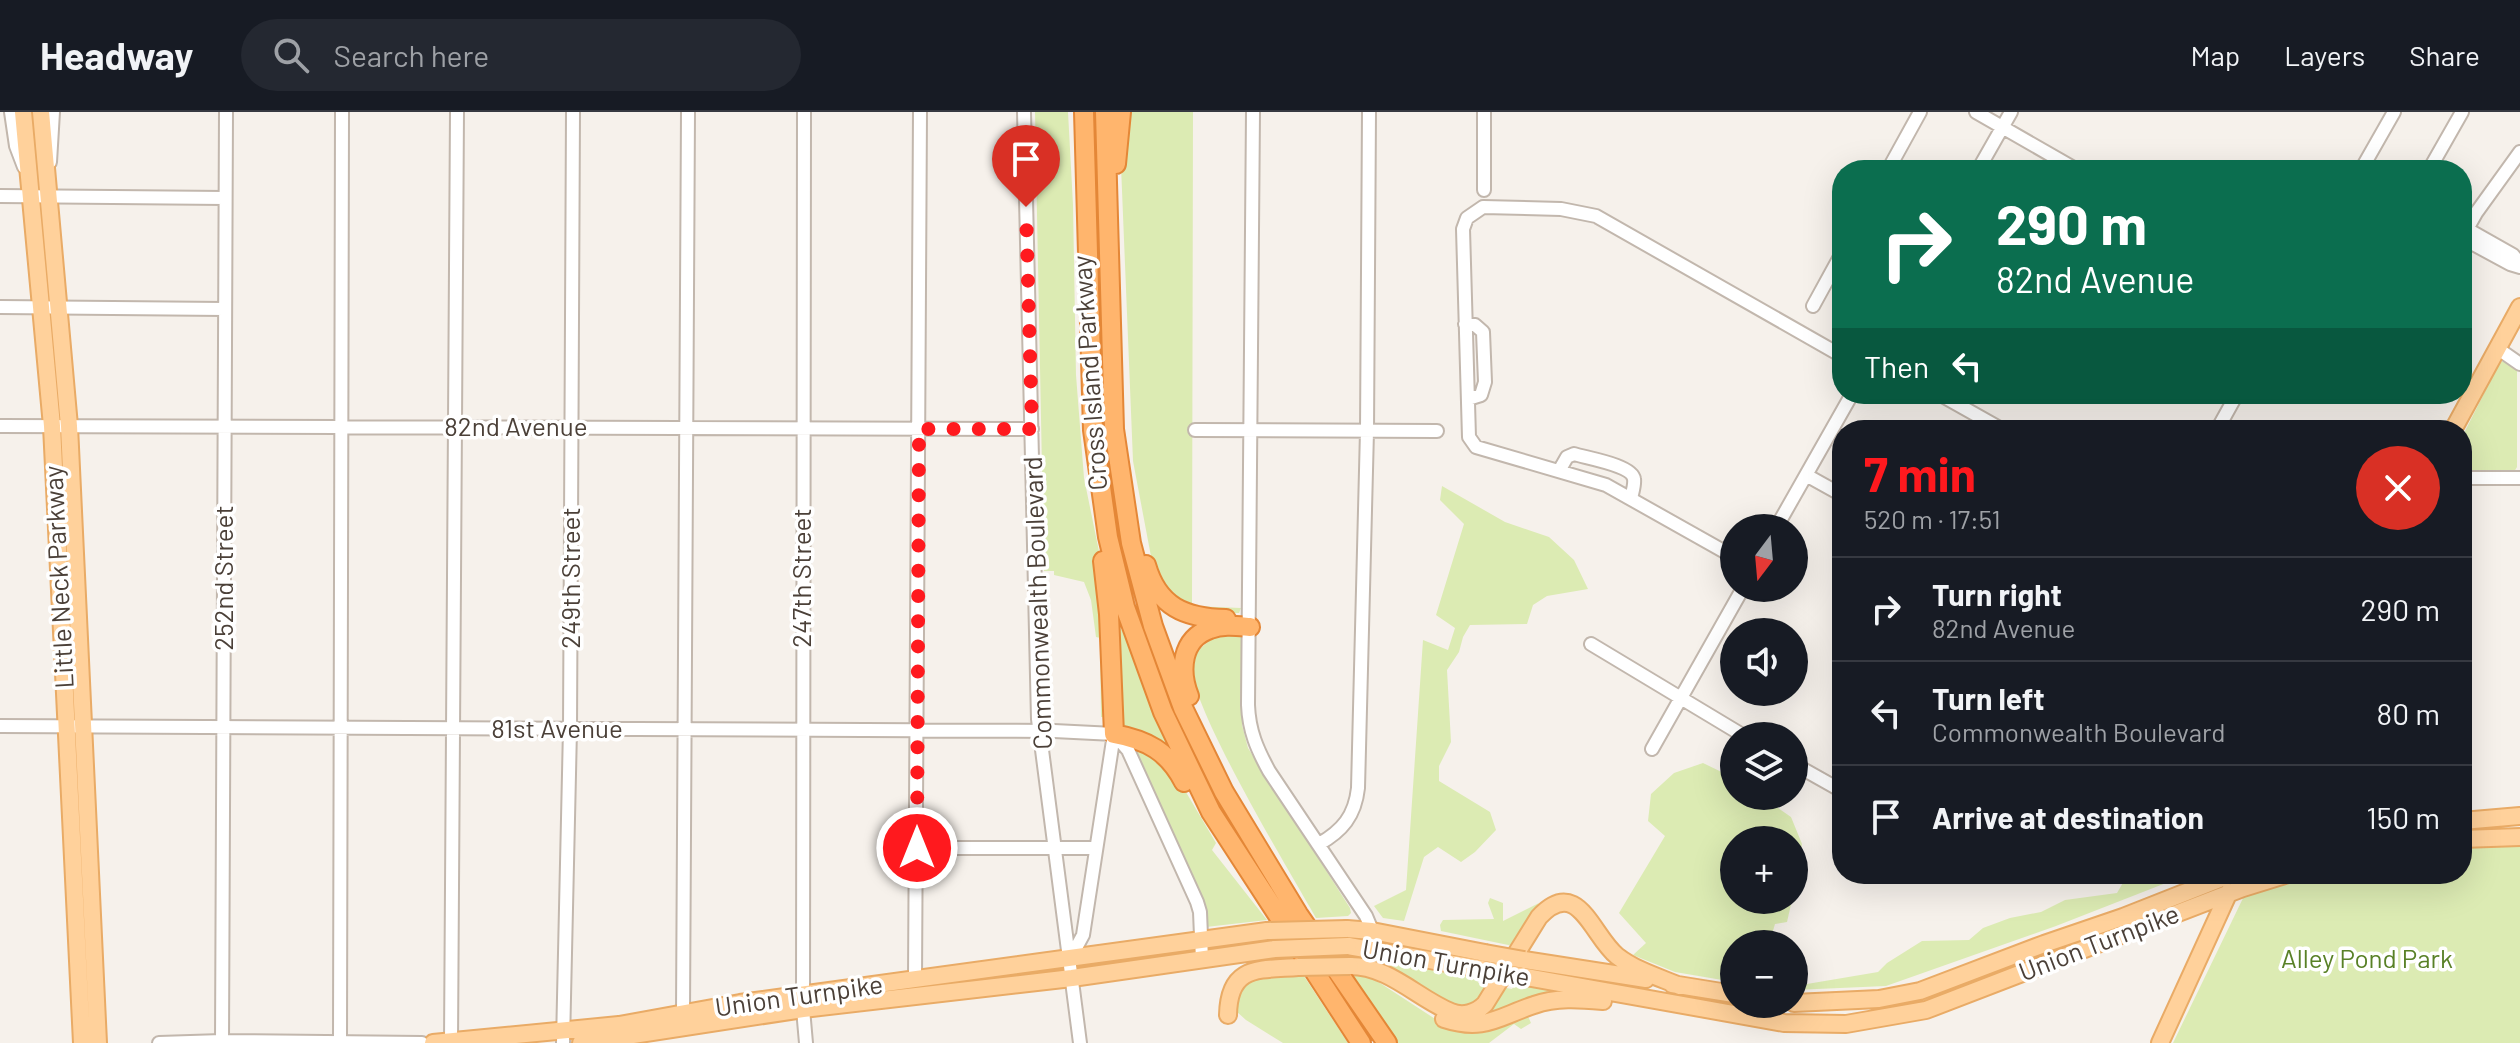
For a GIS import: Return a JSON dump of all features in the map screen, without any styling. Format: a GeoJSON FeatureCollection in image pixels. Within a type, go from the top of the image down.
{"type":"FeatureCollection","features":[{"type":"Feature","properties":{"kind":"highway"},"geometry":{"type":"LineString","coordinates":[[1073,112],[1075,161],[1086,233]]}},
{"type":"Feature","properties":{"kind":"highway","name":"Cross Island Parkway"},"geometry":{"type":"LineString","coordinates":[[1084,112],[1091,407],[1102,502],[1125,607],[1148,677],[1177,746],[1230,845],[1361,1043]]}},
{"type":"Feature","properties":{"kind":"highway","name":"Cross Island Parkway"},"geometry":{"type":"LineString","coordinates":[[1105,112],[1112,402],[1121,486],[1138,572],[1172,682],[1209,763],[1238,817],[1298,914],[1387,1043]]}},
{"type":"Feature","properties":{"kind":"highway"},"geometry":{"type":"LineString","coordinates":[[1108,243],[1121,112]]}},
{"type":"Feature","properties":{"kind":"highway"},"geometry":{"type":"LineString","coordinates":[[1121,486],[1140,534],[1149,577],[1162,596],[1179,611],[1193,617],[1250,623]]}},
{"type":"Feature","properties":{"kind":"highway"},"geometry":{"type":"LineString","coordinates":[[1102,502],[1102,552],[1109,614],[1114,734],[1149,743],[1166,756],[1178,771],[1194,802],[1230,845]]}},
{"type":"Feature","properties":{"kind":"highway"},"geometry":{"type":"LineString","coordinates":[[1238,817],[1219,762],[1185,687],[1183,667],[1187,650],[1203,632],[1250,623]]}},
{"type":"Feature","properties":{"kind":"main road","name":"Little Neck Parkway"},"geometry":{"type":"LineString","coordinates":[[23,112],[52,426],[82,1043]]}},
{"type":"Feature","properties":{"kind":"main road","name":"Little Neck Parkway"},"geometry":{"type":"LineString","coordinates":[[41,112],[69,426],[98,1043]]}},
{"type":"Feature","properties":{"kind":"main road"},"geometry":{"type":"LineString","coordinates":[[2472,395],[2520,307]]}},
{"type":"Feature","properties":{"kind":"main road"},"geometry":{"type":"LineString","coordinates":[[2472,820],[2520,816]]}},
{"type":"Feature","properties":{"kind":"main road"},"geometry":{"type":"LineString","coordinates":[[2472,839],[2520,837]]}},
{"type":"Feature","properties":{"kind":"main road","name":"Union Turnpike"},"geometry":{"type":"LineString","coordinates":[[1808,1002],[1879,999],[1920,991],[2208,884]]}},
{"type":"Feature","properties":{"kind":"main road"},"geometry":{"type":"LineString","coordinates":[[2160,1043],[2231,884]]}},
{"type":"Feature","properties":{"kind":"main road","name":"Union Turnpike"},"geometry":{"type":"LineString","coordinates":[[581,1043],[915,980],[1267,931],[1371,940],[1523,968],[1679,1006],[1784,1023],[1846,1024],[1926,1010],[2260,884]]}},
{"type":"Feature","properties":{"kind":"main road"},"geometry":{"type":"LineString","coordinates":[[1228,1015],[1234,983],[1258,970],[1354,966],[1394,978],[1452,1013],[1472,1013],[1485,1004],[1539,917],[1548,907],[1558,903],[1570,903],[1581,910],[1614,954],[1633,967],[1680,986]]}},
{"type":"Feature","properties":{"kind":"main road","name":"Union Turnpike"},"geometry":{"type":"LineString","coordinates":[[433,1043],[563,1037],[740,1003],[803,1002],[1072,978],[1348,938]]}},
{"type":"Feature","properties":{"kind":"main road"},"geometry":{"type":"LineString","coordinates":[[1354,966],[1444,1020],[1463,1025],[1491,1023],[1551,1000],[1679,1006]]}},
{"type":"Feature","properties":{"kind":"main road","name":"Union Turnpike"},"geometry":{"type":"LineString","coordinates":[[1523,968],[1720,992]]}},
{"type":"Feature","properties":{"kind":"street"},"geometry":{"type":"LineString","coordinates":[[11,112],[16,146],[30,188]]}},
{"type":"Feature","properties":{"kind":"street"},"geometry":{"type":"LineString","coordinates":[[47,173],[52,153],[53,112]]}},
{"type":"Feature","properties":{"kind":"street","name":"252nd Street"},"geometry":{"type":"LineString","coordinates":[[222,1042],[226,112]]}},
{"type":"Feature","properties":{"kind":"street"},"geometry":{"type":"LineString","coordinates":[[340,1042],[342,112]]}},
{"type":"Feature","properties":{"kind":"street"},"geometry":{"type":"LineString","coordinates":[[451,1042],[457,112]]}},
{"type":"Feature","properties":{"kind":"street","name":"249th Street"},"geometry":{"type":"LineString","coordinates":[[563,1037],[570,729],[573,112]]}},
{"type":"Feature","properties":{"kind":"street"},"geometry":{"type":"LineString","coordinates":[[683,1014],[688,112]]}},
{"type":"Feature","properties":{"kind":"street","name":"247th Street"},"geometry":{"type":"LineString","coordinates":[[804,112],[802,730],[803,1002],[806,1043]]}},
{"type":"Feature","properties":{"kind":"street"},"geometry":{"type":"LineString","coordinates":[[915,980],[920,112]]}},
{"type":"Feature","properties":{"kind":"street","name":"Commonwealth Boulevard"},"geometry":{"type":"LineString","coordinates":[[1024,112],[1039,731],[1080,1043]]}},
{"type":"Feature","properties":{"kind":"street"},"geometry":{"type":"LineString","coordinates":[[1253,112],[1248,705],[1253,739],[1269,771],[1366,916],[1371,940]]}},
{"type":"Feature","properties":{"kind":"street"},"geometry":{"type":"LineString","coordinates":[[1319,844],[1346,824],[1357,795],[1367,431],[1369,112]]}},
{"type":"Feature","properties":{"kind":"street"},"geometry":{"type":"LineString","coordinates":[[1484,112],[1484,190]]}},
{"type":"Feature","properties":{"kind":"street"},"geometry":{"type":"LineString","coordinates":[[1894,160],[1920,112]]}},
{"type":"Feature","properties":{"kind":"street"},"geometry":{"type":"LineString","coordinates":[[1976,112],[2060,160]]}},
{"type":"Feature","properties":{"kind":"street"},"geometry":{"type":"LineString","coordinates":[[1984,160],[2011,112]]}},
{"type":"Feature","properties":{"kind":"street"},"geometry":{"type":"LineString","coordinates":[[2367,160],[2394,112]]}},
{"type":"Feature","properties":{"kind":"street"},"geometry":{"type":"LineString","coordinates":[[2435,160],[2462,112]]}},
{"type":"Feature","properties":{"kind":"street"},"geometry":{"type":"LineString","coordinates":[[2472,221],[2520,152]]}},
{"type":"Feature","properties":{"kind":"street"},"geometry":{"type":"LineString","coordinates":[[0,196],[30,188],[49,196],[225,198]]}},
{"type":"Feature","properties":{"kind":"street"},"geometry":{"type":"LineString","coordinates":[[1720,549],[1606,485],[1476,447],[1469,437],[1463,229],[1467,218],[1483,207],[1561,209],[1596,216],[1832,350]]}},
{"type":"Feature","properties":{"kind":"street"},"geometry":{"type":"LineString","coordinates":[[2472,237],[2513,255],[2520,265]]}},
{"type":"Feature","properties":{"kind":"street"},"geometry":{"type":"LineString","coordinates":[[1813,306],[1832,271]]}},
{"type":"Feature","properties":{"kind":"street"},"geometry":{"type":"LineString","coordinates":[[0,307],[225,309]]}},
{"type":"Feature","properties":{"kind":"street"},"geometry":{"type":"LineString","coordinates":[[2497,348],[2520,364]]}},
{"type":"Feature","properties":{"kind":"street"},"geometry":{"type":"LineString","coordinates":[[1957,404],[1985,420]]}},
{"type":"Feature","properties":{"kind":"street","name":"82nd Avenue"},"geometry":{"type":"LineString","coordinates":[[0,426],[1032,429]]}},
{"type":"Feature","properties":{"kind":"street"},"geometry":{"type":"LineString","coordinates":[[1784,514],[1832,429]]}},
{"type":"Feature","properties":{"kind":"street"},"geometry":{"type":"LineString","coordinates":[[1195,430],[1437,431]]}},
{"type":"Feature","properties":{"kind":"street"},"geometry":{"type":"LineString","coordinates":[[1559,471],[1567,457],[1574,454],[1621,467],[1631,472],[1634,479],[1631,499]]}},
{"type":"Feature","properties":{"kind":"street"},"geometry":{"type":"LineString","coordinates":[[1806,475],[1832,489]]}},
{"type":"Feature","properties":{"kind":"street"},"geometry":{"type":"LineString","coordinates":[[2472,478],[2520,478]]}},
{"type":"Feature","properties":{"kind":"street"},"geometry":{"type":"LineString","coordinates":[[1652,749],[1735,602]]}},
{"type":"Feature","properties":{"kind":"street"},"geometry":{"type":"LineString","coordinates":[[1591,644],[1720,722]]}},
{"type":"Feature","properties":{"kind":"street","name":"81st Avenue"},"geometry":{"type":"LineString","coordinates":[[0,726],[1039,731],[1114,734]]}},
{"type":"Feature","properties":{"kind":"street"},"geometry":{"type":"LineString","coordinates":[[1070,959],[1083,935],[1114,734]]}},
{"type":"Feature","properties":{"kind":"street"},"geometry":{"type":"LineString","coordinates":[[1114,734],[1128,750],[1197,902],[1202,960]]}},
{"type":"Feature","properties":{"kind":"street"},"geometry":{"type":"LineString","coordinates":[[1808,772],[1832,785]]}},
{"type":"Feature","properties":{"kind":"street"},"geometry":{"type":"LineString","coordinates":[[917,848],[1095,848]]}},
{"type":"Feature","properties":{"kind":"street"},"geometry":{"type":"LineString","coordinates":[[159,1043],[422,1043]]}},
{"type":"Feature","properties":{"kind":"green space"},"geometry":{"type":"Polygon","coordinates":[[[1035,112],[1068,112],[1076,375],[1084,478],[1102,566],[1104,717],[1101,717],[1100,638],[1096,637],[1091,600],[1084,582],[1054,575],[1054,571],[1044,571],[1035,112]]]}},
{"type":"Feature","properties":{"kind":"green space"},"geometry":{"type":"Polygon","coordinates":[[[1128,112],[1193,112],[1192,606],[1241,608],[1239,613],[1204,613],[1170,598],[1153,567],[1133,461],[1121,166],[1128,112]]]}},
{"type":"Feature","properties":{"kind":"green space"},"geometry":{"type":"Polygon","coordinates":[[[2505,361],[2517,370],[2517,467],[2514,472],[2472,472],[2471,420],[2500,362],[2505,361]]]}},
{"type":"Feature","properties":{"kind":"green space"},"geometry":{"type":"Polygon","coordinates":[[[1442,486],[1505,522],[1549,537],[1574,560],[1588,589],[1547,596],[1533,605],[1527,624],[1470,625],[1463,637],[1459,652],[1447,670],[1451,742],[1439,766],[1439,781],[1490,812],[1496,830],[1461,862],[1438,847],[1424,857],[1404,921],[1383,918],[1374,906],[1406,890],[1423,640],[1448,650],[1455,628],[1436,615],[1464,524],[1440,500],[1442,486]]]}},
{"type":"Feature","properties":{"kind":"green space"},"geometry":{"type":"Polygon","coordinates":[[[1119,625],[1167,742],[1162,748],[1118,727],[1113,628],[1119,625]]]}},
{"type":"Feature","properties":{"kind":"green space"},"geometry":{"type":"Polygon","coordinates":[[[1222,629],[1244,636],[1242,725],[1248,748],[1350,908],[1348,916],[1316,918],[1243,789],[1205,713],[1192,664],[1200,649],[1221,634],[1222,629]]]}},
{"type":"Feature","properties":{"kind":"green space"},"geometry":{"type":"Polygon","coordinates":[[[1141,744],[1180,782],[1216,843],[1212,850],[1267,920],[1206,927],[1205,906],[1133,750],[1133,745],[1141,744]]]}},
{"type":"Feature","properties":{"kind":"green space"},"geometry":{"type":"Polygon","coordinates":[[[1703,763],[1720,771],[1720,810],[1781,810],[1791,817],[1795,826],[1720,826],[1720,914],[1789,914],[1787,922],[1775,924],[1773,930],[1720,930],[1720,980],[1675,972],[1633,955],[1646,943],[1619,913],[1665,836],[1648,821],[1651,794],[1674,773],[1703,763]]]}},
{"type":"Feature","properties":{"kind":"green space","name":"Alley Pond Park"},"geometry":{"type":"Polygon","coordinates":[[[2520,843],[2520,1043],[2173,1043],[2246,892],[2278,884],[2472,884],[2472,845],[2520,843]]]}},
{"type":"Feature","properties":{"kind":"green space"},"geometry":{"type":"Polygon","coordinates":[[[2122,884],[2163,884],[1886,986],[1808,989],[1808,984],[1878,972],[1922,941],[1969,940],[1983,928],[2010,918],[2041,912],[2065,900],[2117,893],[2122,884]]]}},
{"type":"Feature","properties":{"kind":"green space"},"geometry":{"type":"Polygon","coordinates":[[[1490,898],[1503,903],[1503,921],[1539,903],[1513,946],[1441,931],[1443,920],[1494,919],[1488,903],[1490,898]]]}},
{"type":"Feature","properties":{"kind":"green space"},"geometry":{"type":"Polygon","coordinates":[[[1384,959],[1480,976],[1478,983],[1491,985],[1475,1005],[1454,1006],[1428,995],[1382,968],[1384,959]]]}},
{"type":"Feature","properties":{"kind":"green space"},"geometry":{"type":"Polygon","coordinates":[[[1348,971],[1363,972],[1446,1026],[1527,1014],[1531,1023],[1521,1029],[1514,1024],[1489,1043],[1398,1043],[1348,971]]]}},
{"type":"Feature","properties":{"kind":"green space"},"geometry":{"type":"Polygon","coordinates":[[[1302,973],[1348,1043],[1283,1043],[1236,1011],[1237,991],[1244,985],[1268,976],[1302,973]]]}},
{"type":"Feature","properties":{"kind":"green space"},"geometry":{"type":"Polygon","coordinates":[[[1515,983],[1569,992],[1485,1018],[1457,1017],[1501,987],[1512,989],[1515,983]]]}},
{"type":"Feature","properties":{"kind":"route"},"geometry":{"type":"LineString","coordinates":[[917,848],[919,429],[1032,429],[1026,207]]}}]}
